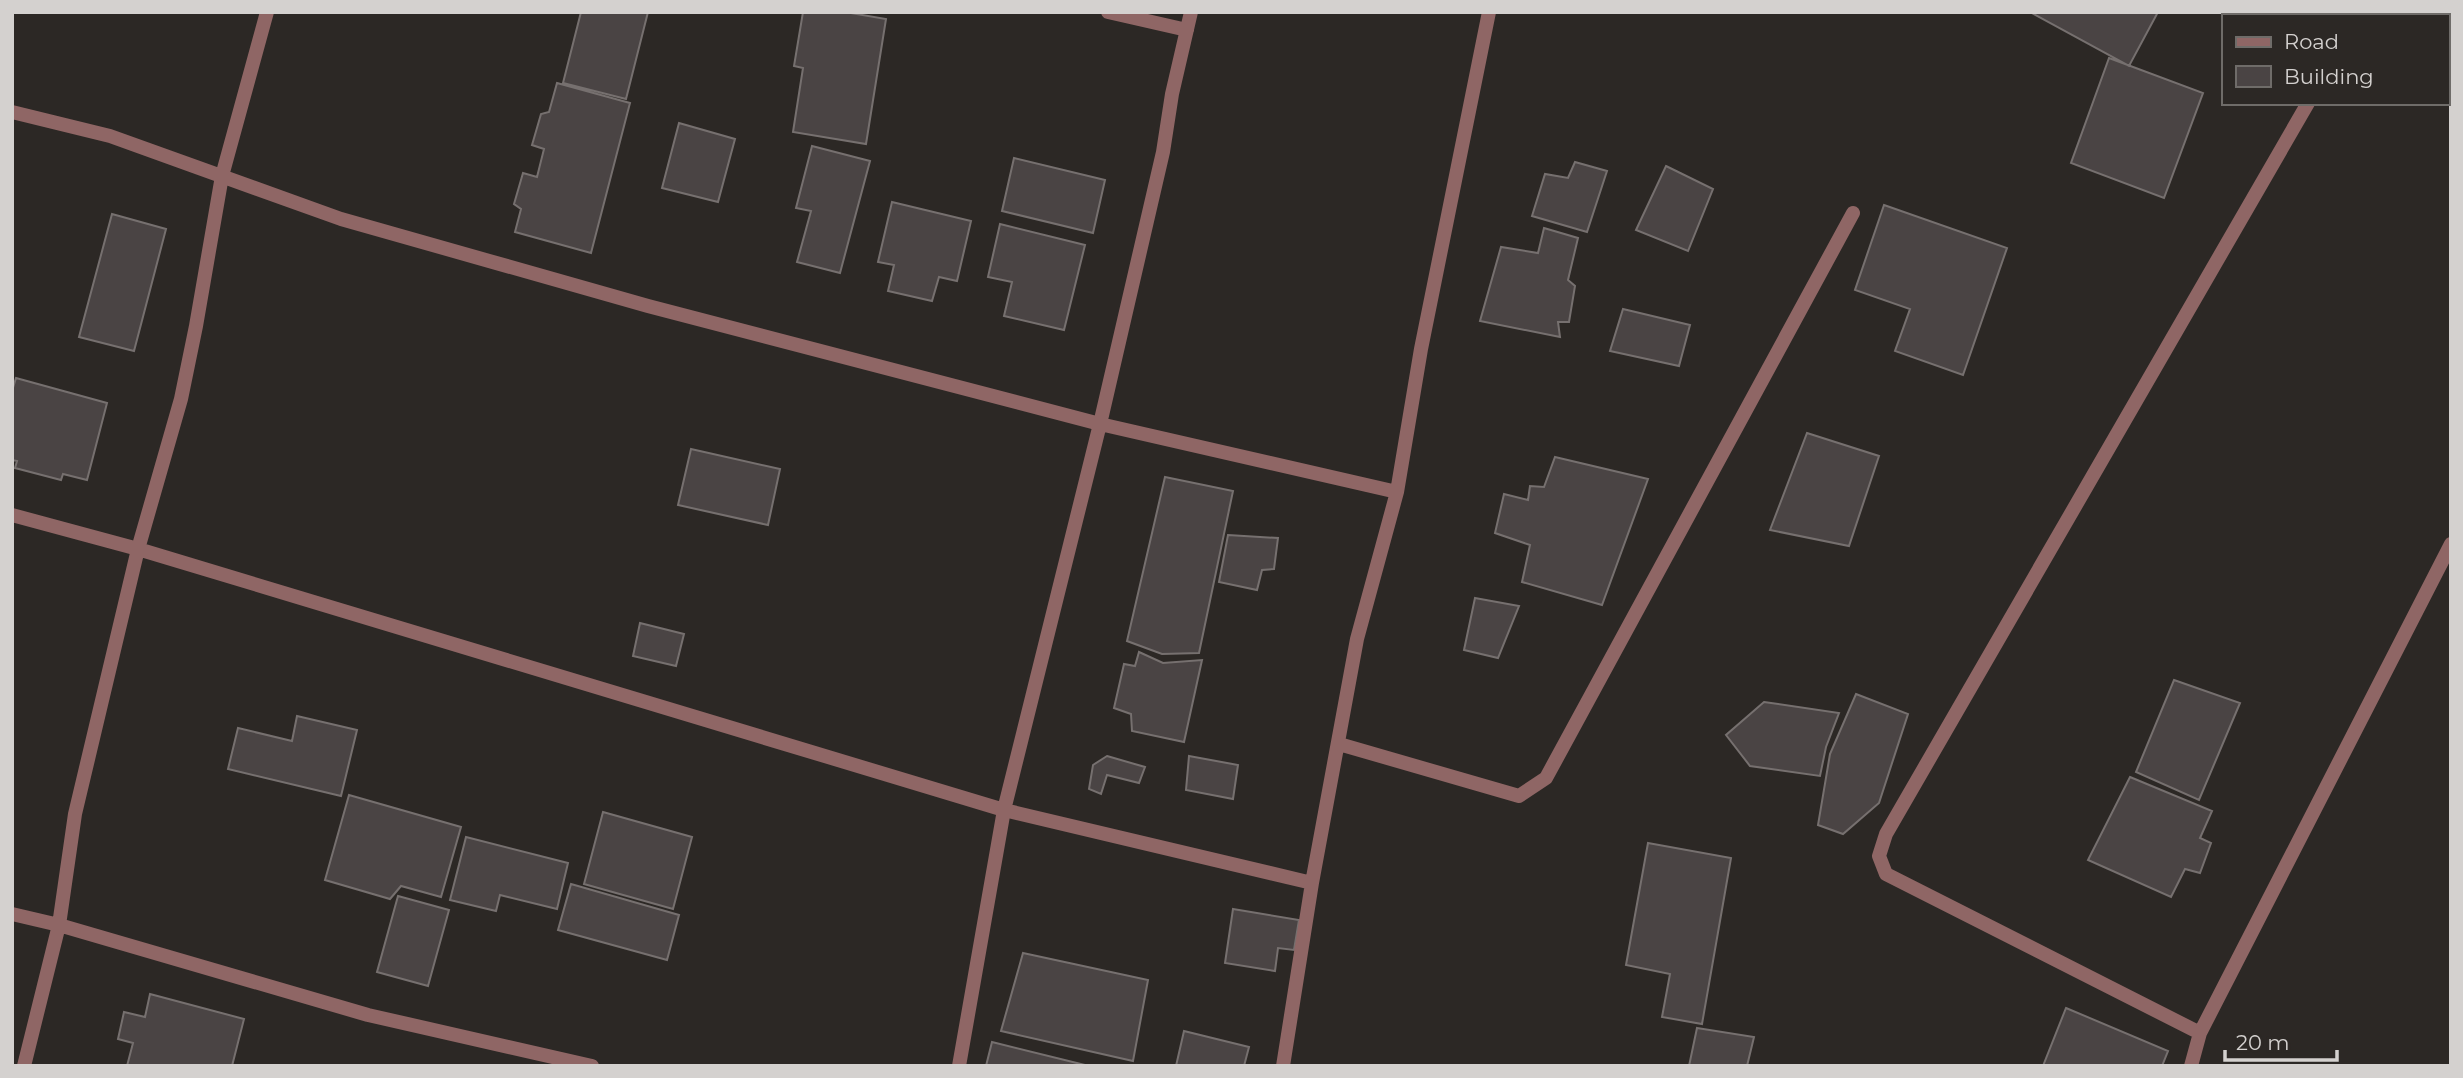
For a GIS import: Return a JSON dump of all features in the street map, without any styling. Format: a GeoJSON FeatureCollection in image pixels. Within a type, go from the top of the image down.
{"type":"FeatureCollection","features":[{"type":"Feature","properties":{"kind":"street"},"geometry":{"type":"LineString","coordinates":[[24,1066],[59,925],[75,814],[138,549],[181,399],[222,176],[267,12]]}},
{"type":"Feature","properties":{"kind":"street"},"geometry":{"type":"LineString","coordinates":[[1108,12],[1187,30]]}},
{"type":"Feature","properties":{"kind":"street"},"geometry":{"type":"LineString","coordinates":[[959,1066],[1004,810],[1100,424],[1163,152],[1172,94],[1191,12]]}},
{"type":"Feature","properties":{"kind":"street"},"geometry":{"type":"LineString","coordinates":[[1283,1066],[1312,883],[1357,639],[1397,492],[1421,349],[1489,12]]}},
{"type":"Feature","properties":{"kind":"street"},"geometry":{"type":"LineString","coordinates":[[2200,1033],[1886,874],[1879,856],[1886,834],[2307,105]]}},
{"type":"Feature","properties":{"kind":"street"},"geometry":{"type":"LineString","coordinates":[[12,112],[110,136],[341,219],[648,306],[1100,424],[1397,492]]}},
{"type":"Feature","properties":{"kind":"street"},"geometry":{"type":"LineString","coordinates":[[1339,744],[1519,796],[1546,778],[1853,213]]}},
{"type":"Feature","properties":{"kind":"street"},"geometry":{"type":"LineString","coordinates":[[12,515],[138,549],[1004,810],[1312,883]]}},
{"type":"Feature","properties":{"kind":"street"},"geometry":{"type":"LineString","coordinates":[[2191,1066],[2200,1033],[2451,544]]}},
{"type":"Feature","properties":{"kind":"street"},"geometry":{"type":"LineString","coordinates":[[12,914],[59,925],[368,1015],[592,1066]]}},
{"type":"Feature","properties":{"kind":"building"},"geometry":{"type":"Polygon","coordinates":[[[581,12],[648,12],[626,99],[563,83],[581,12]]]}},
{"type":"Feature","properties":{"kind":"building"},"geometry":{"type":"Polygon","coordinates":[[[803,12],[845,12],[886,19],[866,144],[793,132],[803,68],[794,66],[803,12]]]}},
{"type":"Feature","properties":{"kind":"building"},"geometry":{"type":"Polygon","coordinates":[[[2030,12],[2158,12],[2129,66],[2030,12]]]}},
{"type":"Feature","properties":{"kind":"building"},"geometry":{"type":"Polygon","coordinates":[[[2109,58],[2203,93],[2164,198],[2071,163],[2109,58]]]}},
{"type":"Feature","properties":{"kind":"building"},"geometry":{"type":"Polygon","coordinates":[[[557,83],[630,103],[591,253],[515,232],[521,209],[514,204],[523,173],[537,177],[544,149],[532,145],[541,114],[549,112],[557,83]]]}},
{"type":"Feature","properties":{"kind":"building"},"geometry":{"type":"Polygon","coordinates":[[[679,123],[735,139],[718,202],[662,188],[679,123]]]}},
{"type":"Feature","properties":{"kind":"building"},"geometry":{"type":"Polygon","coordinates":[[[812,146],[870,161],[840,273],[797,262],[811,211],[796,208],[812,146]]]}},
{"type":"Feature","properties":{"kind":"building"},"geometry":{"type":"Polygon","coordinates":[[[1014,158],[1105,180],[1093,233],[1002,211],[1014,158]]]}},
{"type":"Feature","properties":{"kind":"building"},"geometry":{"type":"Polygon","coordinates":[[[1575,162],[1607,171],[1587,232],[1532,216],[1545,174],[1568,178],[1575,162]]]}},
{"type":"Feature","properties":{"kind":"building"},"geometry":{"type":"Polygon","coordinates":[[[1666,166],[1713,189],[1688,251],[1636,230],[1666,166]]]}},
{"type":"Feature","properties":{"kind":"building"},"geometry":{"type":"Polygon","coordinates":[[[892,202],[971,221],[957,281],[939,277],[932,301],[888,291],[894,265],[878,262],[892,202]]]}},
{"type":"Feature","properties":{"kind":"building"},"geometry":{"type":"Polygon","coordinates":[[[1884,205],[2007,248],[1963,375],[1895,351],[1910,309],[1855,290],[1884,205]]]}},
{"type":"Feature","properties":{"kind":"building"},"geometry":{"type":"Polygon","coordinates":[[[112,214],[166,229],[134,351],[79,337],[112,214]]]}},
{"type":"Feature","properties":{"kind":"building"},"geometry":{"type":"Polygon","coordinates":[[[1000,224],[1085,245],[1064,330],[1004,316],[1012,282],[988,277],[1000,224]]]}},
{"type":"Feature","properties":{"kind":"building"},"geometry":{"type":"Polygon","coordinates":[[[1544,228],[1578,238],[1568,280],[1575,286],[1569,322],[1558,322],[1560,337],[1480,321],[1501,247],[1538,253],[1544,228]]]}},
{"type":"Feature","properties":{"kind":"building"},"geometry":{"type":"Polygon","coordinates":[[[1623,309],[1690,325],[1679,366],[1610,351],[1623,309]]]}},
{"type":"Feature","properties":{"kind":"building"},"geometry":{"type":"Polygon","coordinates":[[[16,378],[107,403],[87,480],[63,474],[61,480],[15,468],[17,461],[12,460],[12,391],[16,378]]]}},
{"type":"Feature","properties":{"kind":"building"},"geometry":{"type":"Polygon","coordinates":[[[1807,433],[1879,456],[1849,546],[1770,530],[1807,433]]]}},
{"type":"Feature","properties":{"kind":"building"},"geometry":{"type":"Polygon","coordinates":[[[691,449],[780,469],[768,525],[678,505],[691,449]]]}},
{"type":"Feature","properties":{"kind":"building"},"geometry":{"type":"Polygon","coordinates":[[[1555,457],[1648,479],[1602,605],[1522,582],[1530,545],[1495,533],[1504,494],[1528,500],[1530,486],[1544,487],[1555,457]]]}},
{"type":"Feature","properties":{"kind":"building"},"geometry":{"type":"Polygon","coordinates":[[[1165,477],[1233,491],[1199,653],[1162,654],[1127,641],[1165,477]]]}},
{"type":"Feature","properties":{"kind":"building"},"geometry":{"type":"Polygon","coordinates":[[[1228,535],[1278,538],[1274,569],[1262,570],[1257,590],[1219,582],[1228,535]]]}},
{"type":"Feature","properties":{"kind":"building"},"geometry":{"type":"Polygon","coordinates":[[[1475,598],[1519,606],[1498,658],[1464,650],[1475,598]]]}},
{"type":"Feature","properties":{"kind":"building"},"geometry":{"type":"Polygon","coordinates":[[[640,623],[684,634],[676,666],[633,656],[640,623]]]}},
{"type":"Feature","properties":{"kind":"building"},"geometry":{"type":"Polygon","coordinates":[[[1139,652],[1163,663],[1202,660],[1184,742],[1132,731],[1131,714],[1114,708],[1124,664],[1135,666],[1139,652]]]}},
{"type":"Feature","properties":{"kind":"building"},"geometry":{"type":"Polygon","coordinates":[[[2174,680],[2240,703],[2199,800],[2136,772],[2174,680]]]}},
{"type":"Feature","properties":{"kind":"building"},"geometry":{"type":"Polygon","coordinates":[[[1856,694],[1908,714],[1879,803],[1843,834],[1818,825],[1830,754],[1856,694]]]}},
{"type":"Feature","properties":{"kind":"building"},"geometry":{"type":"Polygon","coordinates":[[[1764,702],[1839,713],[1826,747],[1820,776],[1750,766],[1726,735],[1764,702]]]}},
{"type":"Feature","properties":{"kind":"building"},"geometry":{"type":"Polygon","coordinates":[[[297,716],[357,730],[341,796],[228,769],[238,728],[292,741],[297,716]]]}},
{"type":"Feature","properties":{"kind":"building"},"geometry":{"type":"Polygon","coordinates":[[[1107,756],[1145,767],[1139,783],[1107,775],[1101,794],[1089,789],[1093,765],[1107,756]]]}},
{"type":"Feature","properties":{"kind":"building"},"geometry":{"type":"Polygon","coordinates":[[[1189,756],[1238,765],[1233,799],[1186,790],[1189,756]]]}},
{"type":"Feature","properties":{"kind":"building"},"geometry":{"type":"Polygon","coordinates":[[[2130,777],[2212,811],[2200,838],[2211,843],[2200,873],[2185,869],[2171,897],[2088,860],[2130,777]]]}},
{"type":"Feature","properties":{"kind":"building"},"geometry":{"type":"Polygon","coordinates":[[[349,795],[461,827],[441,897],[401,886],[390,899],[325,880],[349,795]]]}},
{"type":"Feature","properties":{"kind":"building"},"geometry":{"type":"Polygon","coordinates":[[[603,812],[692,837],[673,909],[584,884],[603,812]]]}},
{"type":"Feature","properties":{"kind":"building"},"geometry":{"type":"Polygon","coordinates":[[[466,837],[568,863],[557,909],[500,895],[496,911],[450,900],[466,837]]]}},
{"type":"Feature","properties":{"kind":"building"},"geometry":{"type":"Polygon","coordinates":[[[1648,843],[1731,858],[1702,1024],[1662,1017],[1670,974],[1626,965],[1648,843]]]}},
{"type":"Feature","properties":{"kind":"building"},"geometry":{"type":"Polygon","coordinates":[[[571,884],[679,915],[667,960],[558,930],[571,884]]]}},
{"type":"Feature","properties":{"kind":"building"},"geometry":{"type":"Polygon","coordinates":[[[398,896],[449,910],[428,986],[377,972],[398,896]]]}},
{"type":"Feature","properties":{"kind":"building"},"geometry":{"type":"Polygon","coordinates":[[[1233,909],[1299,920],[1294,950],[1278,948],[1275,971],[1225,963],[1233,909]]]}},
{"type":"Feature","properties":{"kind":"building"},"geometry":{"type":"Polygon","coordinates":[[[1023,953],[1148,980],[1133,1061],[1001,1031],[1023,953]]]}},
{"type":"Feature","properties":{"kind":"building"},"geometry":{"type":"Polygon","coordinates":[[[150,994],[244,1019],[232,1066],[127,1066],[133,1043],[118,1039],[124,1012],[145,1017],[150,994]]]}},
{"type":"Feature","properties":{"kind":"building"},"geometry":{"type":"Polygon","coordinates":[[[2066,1008],[2168,1051],[2162,1066],[2043,1066],[2066,1008]]]}},
{"type":"Feature","properties":{"kind":"building"},"geometry":{"type":"Polygon","coordinates":[[[1697,1028],[1754,1037],[1747,1066],[1689,1066],[1697,1028]]]}},
{"type":"Feature","properties":{"kind":"building"},"geometry":{"type":"Polygon","coordinates":[[[1184,1031],[1249,1047],[1244,1066],[1176,1066],[1184,1031]]]}},
{"type":"Feature","properties":{"kind":"building"},"geometry":{"type":"Polygon","coordinates":[[[992,1042],[1089,1066],[986,1066],[992,1042]]]}}]}
